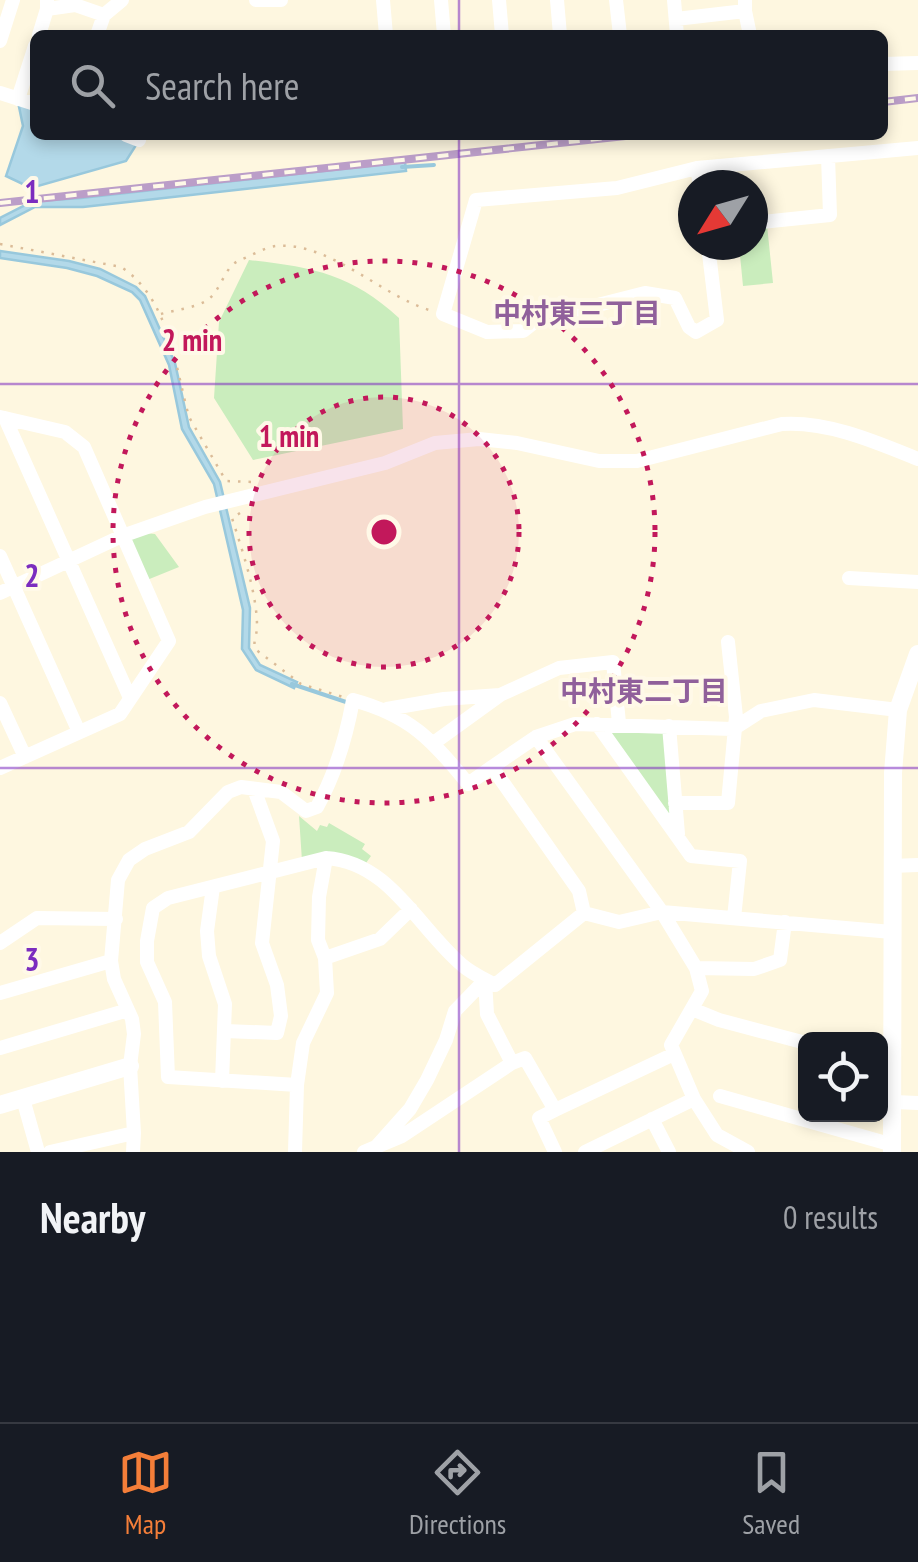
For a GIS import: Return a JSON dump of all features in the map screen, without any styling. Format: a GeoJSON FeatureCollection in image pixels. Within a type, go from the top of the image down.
{"type":"FeatureCollection","features":[{"type":"Feature","properties":{"kind":"street"},"geometry":{"type":"LineString","coordinates":[[0,41],[14,0]]}},
{"type":"Feature","properties":{"kind":"street"},"geometry":{"type":"LineString","coordinates":[[40,30],[47,5],[75,5],[102,27],[122,0]]}},
{"type":"Feature","properties":{"kind":"street"},"geometry":{"type":"LineString","coordinates":[[256,0],[281,0]]}},
{"type":"Feature","properties":{"kind":"street"},"geometry":{"type":"LineString","coordinates":[[383,0],[386,30]]}},
{"type":"Feature","properties":{"kind":"street"},"geometry":{"type":"LineString","coordinates":[[441,0],[444,30]]}},
{"type":"Feature","properties":{"kind":"street"},"geometry":{"type":"LineString","coordinates":[[499,0],[502,30]]}},
{"type":"Feature","properties":{"kind":"street"},"geometry":{"type":"LineString","coordinates":[[557,0],[560,30]]}},
{"type":"Feature","properties":{"kind":"street"},"geometry":{"type":"LineString","coordinates":[[616,0],[619,30]]}},
{"type":"Feature","properties":{"kind":"street"},"geometry":{"type":"LineString","coordinates":[[674,0],[677,27],[745,5],[749,30]]}},
{"type":"Feature","properties":{"kind":"street"},"geometry":{"type":"LineString","coordinates":[[18,98],[30,61]]}},
{"type":"Feature","properties":{"kind":"street"},"geometry":{"type":"LineString","coordinates":[[888,64],[918,64]]}},
{"type":"Feature","properties":{"kind":"street"},"geometry":{"type":"LineString","coordinates":[[0,93],[30,102]]}},
{"type":"Feature","properties":{"kind":"street"},"geometry":{"type":"LineString","coordinates":[[710,260],[718,320],[696,332],[688,327],[675,298],[646,293],[582,310],[546,313],[523,331],[487,332],[444,314],[476,200],[617,188],[697,168],[918,148]]}},
{"type":"Feature","properties":{"kind":"street"},"geometry":{"type":"LineString","coordinates":[[768,222],[830,215],[828,156]]}},
{"type":"Feature","properties":{"kind":"street"},"geometry":{"type":"LineString","coordinates":[[0,768],[120,714],[169,641],[84,447],[65,432],[2,417]]}},
{"type":"Feature","properties":{"kind":"street"},"geometry":{"type":"LineString","coordinates":[[2,417],[130,698]]}},
{"type":"Feature","properties":{"kind":"street"},"geometry":{"type":"LineString","coordinates":[[7,590],[122,536],[204,507],[385,462],[435,444],[479,439],[516,443],[599,462],[637,461],[782,424],[803,423],[852,435],[918,459]]}},
{"type":"Feature","properties":{"kind":"street"},"geometry":{"type":"LineString","coordinates":[[0,556],[7,590],[79,732]]}},
{"type":"Feature","properties":{"kind":"street"},"geometry":{"type":"LineString","coordinates":[[848,578],[918,582]]}},
{"type":"Feature","properties":{"kind":"street"},"geometry":{"type":"LineString","coordinates":[[675,802],[728,804],[736,717],[728,642]]}},
{"type":"Feature","properties":{"kind":"street"},"geometry":{"type":"LineString","coordinates":[[888,1044],[893,773],[918,654]]}},
{"type":"Feature","properties":{"kind":"street"},"geometry":{"type":"LineString","coordinates":[[435,742],[500,695],[560,668],[614,662],[620,723]]}},
{"type":"Feature","properties":{"kind":"street"},"geometry":{"type":"LineString","coordinates":[[133,1152],[130,1066],[134,1034],[111,961],[118,880],[129,860],[145,849],[189,832],[228,792],[241,787],[281,792],[306,810],[317,807],[330,784],[347,734],[353,700],[387,709],[500,695]]}},
{"type":"Feature","properties":{"kind":"street"},"geometry":{"type":"LineString","coordinates":[[387,709],[435,742],[468,784],[536,737],[575,724],[733,729],[761,712],[814,700],[907,701]]}},
{"type":"Feature","properties":{"kind":"street"},"geometry":{"type":"LineString","coordinates":[[0,703],[26,757]]}},
{"type":"Feature","properties":{"kind":"street"},"geometry":{"type":"LineString","coordinates":[[597,724],[692,856],[740,862],[734,918]]}},
{"type":"Feature","properties":{"kind":"street"},"geometry":{"type":"LineString","coordinates":[[669,726],[678,838]]}},
{"type":"Feature","properties":{"kind":"street"},"geometry":{"type":"LineString","coordinates":[[536,737],[662,912],[696,968],[702,991],[671,1045],[694,1099],[717,1135],[748,1152]]}},
{"type":"Feature","properties":{"kind":"street"},"geometry":{"type":"LineString","coordinates":[[492,767],[579,892],[584,913]]}},
{"type":"Feature","properties":{"kind":"street"},"geometry":{"type":"LineString","coordinates":[[225,1031],[277,1033],[281,1016],[277,985],[262,943],[273,842],[254,789]]}},
{"type":"Feature","properties":{"kind":"street"},"geometry":{"type":"LineString","coordinates":[[297,1086],[168,1078],[164,1002],[147,962],[153,908],[168,898],[326,858],[342,859],[365,867],[411,909],[461,965],[495,985],[584,913]]}},
{"type":"Feature","properties":{"kind":"street"},"geometry":{"type":"LineString","coordinates":[[295,1152],[302,1043],[327,993],[325,958],[318,940],[319,897],[326,858]]}},
{"type":"Feature","properties":{"kind":"street"},"geometry":{"type":"LineString","coordinates":[[891,866],[918,865]]}},
{"type":"Feature","properties":{"kind":"street"},"geometry":{"type":"LineString","coordinates":[[214,887],[207,931],[208,956],[226,1004],[222,1081]]}},
{"type":"Feature","properties":{"kind":"street"},"geometry":{"type":"LineString","coordinates":[[325,958],[380,940],[411,909]]}},
{"type":"Feature","properties":{"kind":"street"},"geometry":{"type":"LineString","coordinates":[[584,913],[619,922],[662,912],[892,932]]}},
{"type":"Feature","properties":{"kind":"street"},"geometry":{"type":"LineString","coordinates":[[0,944],[37,918],[116,919]]}},
{"type":"Feature","properties":{"kind":"street"},"geometry":{"type":"LineString","coordinates":[[696,968],[754,969],[780,960],[785,922]]}},
{"type":"Feature","properties":{"kind":"street"},"geometry":{"type":"LineString","coordinates":[[0,993],[111,961]]}},
{"type":"Feature","properties":{"kind":"street"},"geometry":{"type":"LineString","coordinates":[[486,980],[487,1014],[512,1062]]}},
{"type":"Feature","properties":{"kind":"street"},"geometry":{"type":"LineString","coordinates":[[371,1149],[410,1109],[446,1040],[455,1011],[486,980]]}},
{"type":"Feature","properties":{"kind":"street"},"geometry":{"type":"LineString","coordinates":[[692,1009],[798,1041]]}},
{"type":"Feature","properties":{"kind":"street"},"geometry":{"type":"LineString","coordinates":[[0,1048],[128,1010]]}},
{"type":"Feature","properties":{"kind":"street"},"geometry":{"type":"LineString","coordinates":[[555,1152],[540,1118],[674,1054]]}},
{"type":"Feature","properties":{"kind":"street"},"geometry":{"type":"LineString","coordinates":[[371,1149],[402,1136],[512,1062],[526,1058],[555,1110]]}},
{"type":"Feature","properties":{"kind":"street"},"geometry":{"type":"LineString","coordinates":[[0,1105],[130,1066]]}},
{"type":"Feature","properties":{"kind":"street"},"geometry":{"type":"LineString","coordinates":[[720,1096],[892,1149],[894,1102],[888,1076]]}},
{"type":"Feature","properties":{"kind":"street"},"geometry":{"type":"LineString","coordinates":[[23,1098],[38,1152]]}},
{"type":"Feature","properties":{"kind":"street"},"geometry":{"type":"LineString","coordinates":[[585,1152],[694,1099]]}},
{"type":"Feature","properties":{"kind":"street"},"geometry":{"type":"LineString","coordinates":[[894,1102],[918,1103]]}},
{"type":"Feature","properties":{"kind":"street"},"geometry":{"type":"LineString","coordinates":[[652,1120],[669,1152]]}},
{"type":"Feature","properties":{"kind":"street"},"geometry":{"type":"LineString","coordinates":[[50,1152],[134,1132]]}},
{"type":"Feature","properties":{"kind":"path"},"geometry":{"type":"LineString","coordinates":[[0,244],[122,267],[147,288],[160,314],[189,418],[226,481],[257,481]]}},
{"type":"Feature","properties":{"kind":"path"},"geometry":{"type":"LineString","coordinates":[[160,314],[204,302],[216,292],[233,263],[275,246],[300,249],[350,266],[423,308],[444,314]]}},
{"type":"Feature","properties":{"kind":"path"},"geometry":{"type":"LineString","coordinates":[[254,507],[232,518],[258,628],[255,649],[301,684],[353,700]]}},
{"type":"Feature","properties":{"kind":"green space"},"geometry":{"type":"Polygon","coordinates":[[[768,235],[773,283],[743,286],[740,260],[768,260],[768,235]]]}},
{"type":"Feature","properties":{"kind":"green space"},"geometry":{"type":"Polygon","coordinates":[[[249,260],[330,275],[364,291],[399,318],[403,429],[253,460],[214,398],[219,322],[249,260]]]}},
{"type":"Feature","properties":{"kind":"green space"},"geometry":{"type":"Polygon","coordinates":[[[155,534],[179,567],[147,580],[126,538],[155,534]]]}},
{"type":"Feature","properties":{"kind":"green space"},"geometry":{"type":"Polygon","coordinates":[[[600,726],[666,728],[676,831],[600,726]]]}},
{"type":"Feature","properties":{"kind":"green space"},"geometry":{"type":"Polygon","coordinates":[[[299,816],[317,831],[320,825],[327,827],[329,823],[365,844],[362,849],[371,856],[366,863],[302,861],[299,816]]]}},
{"type":"Feature","properties":{"kind":"water"},"geometry":{"type":"Polygon","coordinates":[[[18,102],[30,106],[30,140],[138,142],[126,161],[31,188],[6,176],[23,126],[18,102]]]}},
{"type":"Feature","properties":{"kind":"water"},"geometry":{"type":"Polygon","coordinates":[[[405,162],[406,171],[83,207],[35,207],[0,225],[0,218],[31,202],[31,188],[39,201],[405,162]]]}},
{"type":"Feature","properties":{"kind":"water"},"geometry":{"type":"Polygon","coordinates":[[[0,251],[100,269],[136,287],[145,296],[175,363],[189,427],[220,482],[250,608],[249,648],[260,665],[297,682],[294,688],[256,670],[242,649],[243,610],[214,484],[182,429],[169,365],[140,300],[132,292],[97,276],[0,258],[0,251]]]}},
{"type":"Feature","properties":{"kind":"waterway"},"geometry":{"type":"LineString","coordinates":[[402,167],[434,165]]}},
{"type":"Feature","properties":{"kind":"waterway"},"geometry":{"type":"LineString","coordinates":[[292,684],[349,703]]}},
{"type":"Feature","properties":{"kind":"railway"},"geometry":{"type":"LineString","coordinates":[[888,101],[918,98]]}},
{"type":"Feature","properties":{"kind":"railway"},"geometry":{"type":"LineString","coordinates":[[0,203],[588,140]]}},
{"type":"Feature","properties":{"kind":"district","name":"中村東三丁目"},"geometry":{"type":"Point","coordinates":[577,313]}},
{"type":"Feature","properties":{"kind":"district","name":"中村東二丁目"},"geometry":{"type":"Point","coordinates":[644,691]}}]}
